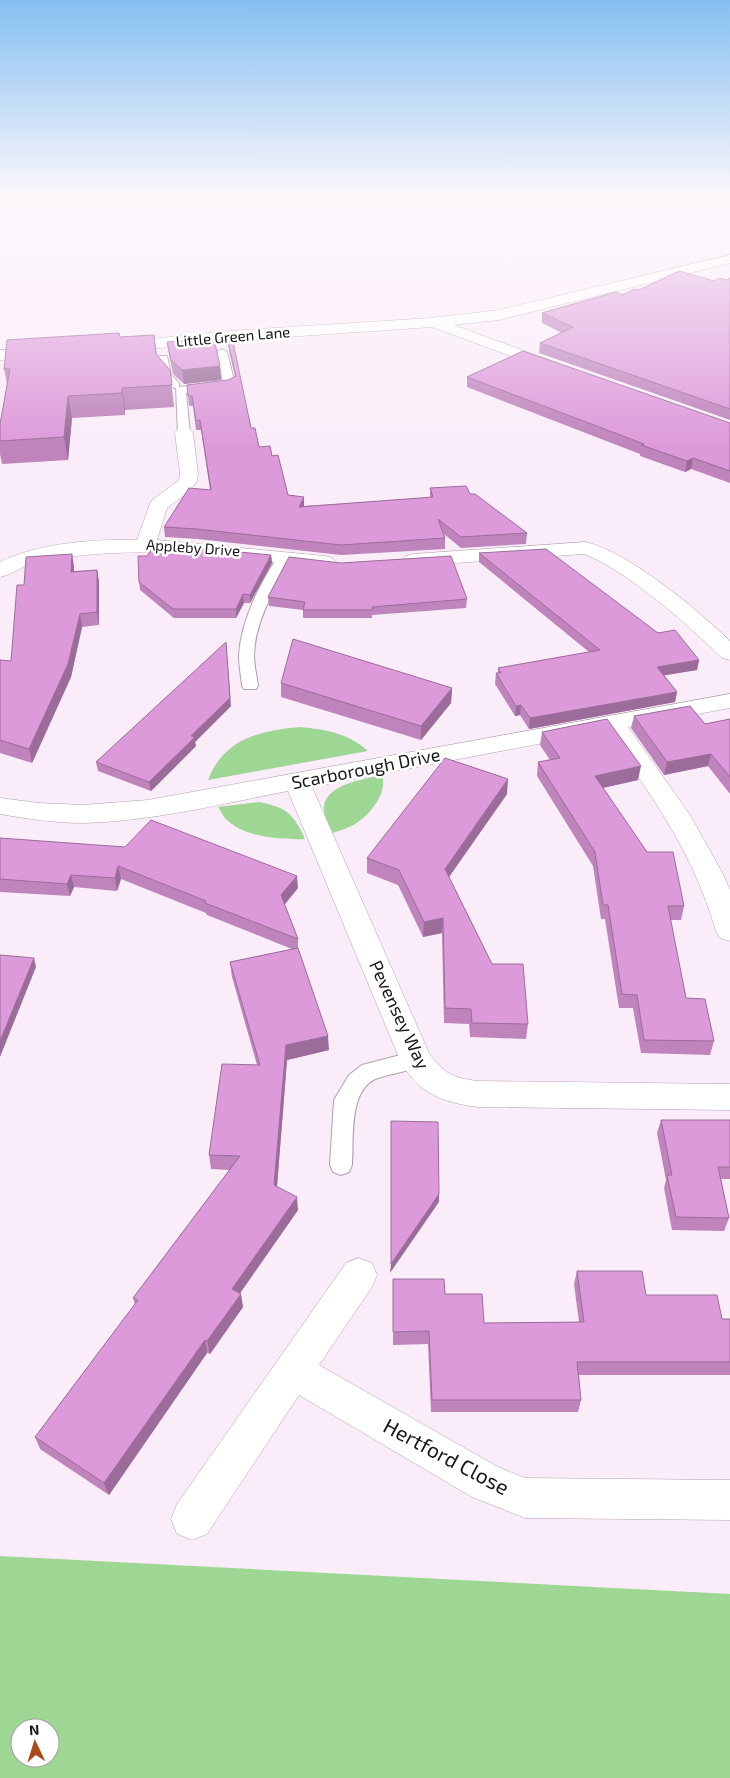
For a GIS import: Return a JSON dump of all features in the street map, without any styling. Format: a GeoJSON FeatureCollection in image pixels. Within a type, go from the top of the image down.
{"type":"FeatureCollection","features":[{"type":"Feature","properties":{"kind":"street","name":"Little Green Lane"},"geometry":{"type":"LineString","coordinates":[[106,349],[228,336],[431,322],[522,310],[647,280]]}},
{"type":"Feature","properties":{"kind":"street"},"geometry":{"type":"LineString","coordinates":[[431,322],[563,370]]}},
{"type":"Feature","properties":{"kind":"street"},"geometry":{"type":"LineString","coordinates":[[0,355],[58,353]]}},
{"type":"Feature","properties":{"kind":"street"},"geometry":{"type":"LineString","coordinates":[[146,544],[158,505],[188,481],[189,473],[184,434]]}},
{"type":"Feature","properties":{"kind":"street","name":"Appleby Drive"},"geometry":{"type":"LineString","coordinates":[[0,571],[16,561],[38,555],[78,549],[146,544],[198,547],[341,564]]}},
{"type":"Feature","properties":{"kind":"street"},"geometry":{"type":"LineString","coordinates":[[391,562],[586,548],[610,558],[672,603],[706,630],[730,653]]}},
{"type":"Feature","properties":{"kind":"street","name":"Scarborough Drive"},"geometry":{"type":"LineString","coordinates":[[0,806],[39,812],[83,814],[148,808],[730,701]]}},
{"type":"Feature","properties":{"kind":"street"},"geometry":{"type":"LineString","coordinates":[[612,722],[681,819],[705,860],[730,931]]}},
{"type":"Feature","properties":{"kind":"street","name":"Pevensey Way"},"geometry":{"type":"LineString","coordinates":[[297,782],[416,1060],[428,1077],[450,1090],[478,1094],[730,1097]]}},
{"type":"Feature","properties":{"kind":"street"},"geometry":{"type":"LineString","coordinates":[[192,1519],[359,1275]]}},
{"type":"Feature","properties":{"kind":"street","name":"Hertford Close"},"geometry":{"type":"LineString","coordinates":[[294,1371],[486,1483],[525,1498],[730,1500]]}},
{"type":"Feature","properties":{"kind":"lane"},"geometry":{"type":"LineString","coordinates":[[180,390],[229,385],[222,352]]}},
{"type":"Feature","properties":{"kind":"lane"},"geometry":{"type":"LineString","coordinates":[[163,358],[166,376],[180,390],[184,434]]}},
{"type":"Feature","properties":{"kind":"lane"},"geometry":{"type":"LineString","coordinates":[[250,686],[247,653],[252,629],[260,601],[284,558]]}},
{"type":"Feature","properties":{"kind":"lane"},"geometry":{"type":"LineString","coordinates":[[341,1165],[345,1100],[356,1081],[370,1071],[416,1060]]}},
{"type":"Feature","properties":{"kind":"green space"},"geometry":{"type":"Polygon","coordinates":[[[299,727],[318,729],[344,736],[368,751],[208,780],[223,755],[233,746],[256,735],[299,727]]]}},
{"type":"Feature","properties":{"kind":"green space"},"geometry":{"type":"Polygon","coordinates":[[[382,775],[383,782],[380,796],[372,809],[355,824],[333,833],[324,811],[325,802],[329,795],[336,789],[355,781],[382,775]]]}},
{"type":"Feature","properties":{"kind":"green space"},"geometry":{"type":"Polygon","coordinates":[[[259,802],[276,806],[288,813],[297,823],[305,839],[275,838],[253,834],[234,826],[226,819],[218,807],[259,802]]]}},
{"type":"Feature","properties":{"kind":"green space"},"geometry":{"type":"Polygon","coordinates":[[[0,1556],[730,1594],[730,1778],[0,1778],[0,1556]]]}},
{"type":"Feature","properties":{"kind":"building"},"geometry":{"type":"Polygon","coordinates":[[[660,280],[730,280],[730,409],[540,343],[573,327],[542,313],[616,292],[622,295],[634,289],[639,290],[660,280]]]}},
{"type":"Feature","properties":{"kind":"building"},"geometry":{"type":"Polygon","coordinates":[[[119,333],[120,337],[154,335],[156,354],[170,370],[172,385],[122,388],[122,393],[68,396],[64,437],[0,441],[0,424],[10,369],[4,369],[7,340],[119,333]]]}},
{"type":"Feature","properties":{"kind":"building"},"geometry":{"type":"Polygon","coordinates":[[[214,339],[220,366],[182,370],[171,360],[167,342],[214,339]]]}},
{"type":"Feature","properties":{"kind":"building"},"geometry":{"type":"Polygon","coordinates":[[[228,342],[233,342],[251,428],[255,428],[259,447],[270,446],[272,456],[278,455],[288,495],[304,497],[299,507],[433,497],[430,488],[466,486],[470,494],[475,494],[527,533],[461,537],[438,519],[445,538],[341,545],[164,527],[189,488],[211,490],[200,420],[196,421],[192,396],[188,396],[187,385],[228,380],[236,376],[228,342]]]}},
{"type":"Feature","properties":{"kind":"building"},"geometry":{"type":"Polygon","coordinates":[[[523,351],[730,423],[730,471],[693,458],[687,461],[641,445],[644,444],[467,377],[523,351]]]}},
{"type":"Feature","properties":{"kind":"building"},"geometry":{"type":"Polygon","coordinates":[[[155,544],[271,555],[250,595],[243,594],[236,609],[173,609],[139,582],[138,556],[147,556],[155,544]]]}},
{"type":"Feature","properties":{"kind":"building"},"geometry":{"type":"Polygon","coordinates":[[[546,549],[658,633],[675,630],[699,660],[657,667],[677,692],[530,718],[521,705],[516,706],[496,673],[501,673],[498,668],[600,650],[479,553],[546,549]]]}},
{"type":"Feature","properties":{"kind":"building"},"geometry":{"type":"Polygon","coordinates":[[[72,554],[71,572],[97,570],[97,612],[80,614],[68,664],[29,749],[0,740],[0,660],[11,661],[17,585],[24,585],[26,557],[72,554]]]}},
{"type":"Feature","properties":{"kind":"building"},"geometry":{"type":"Polygon","coordinates":[[[451,556],[467,599],[372,607],[372,610],[303,610],[305,602],[268,597],[289,557],[341,563],[451,556]]]}},
{"type":"Feature","properties":{"kind":"building"},"geometry":{"type":"Polygon","coordinates":[[[293,639],[452,688],[421,726],[281,683],[293,639]]]}},
{"type":"Feature","properties":{"kind":"building"},"geometry":{"type":"Polygon","coordinates":[[[226,642],[230,698],[191,736],[195,737],[149,782],[96,762],[226,642]]]}},
{"type":"Feature","properties":{"kind":"building"},"geometry":{"type":"Polygon","coordinates":[[[690,706],[705,724],[730,719],[730,777],[711,754],[667,762],[634,716],[690,706]]]}},
{"type":"Feature","properties":{"kind":"building"},"geometry":{"type":"Polygon","coordinates":[[[607,719],[641,766],[595,776],[647,852],[673,852],[684,906],[668,906],[686,998],[705,999],[714,1041],[644,1040],[637,995],[622,994],[608,905],[603,905],[595,852],[538,762],[560,758],[542,732],[607,719]]]}},
{"type":"Feature","properties":{"kind":"building"},"geometry":{"type":"Polygon","coordinates":[[[445,758],[508,779],[445,869],[492,964],[523,964],[528,1024],[472,1023],[471,1009],[445,1008],[443,918],[424,922],[399,870],[367,858],[445,758]]]}},
{"type":"Feature","properties":{"kind":"building"},"geometry":{"type":"Polygon","coordinates":[[[151,820],[297,876],[281,895],[298,939],[205,903],[206,901],[118,866],[115,878],[71,875],[67,884],[0,879],[0,838],[125,847],[151,820]]]}},
{"type":"Feature","properties":{"kind":"building"},"geometry":{"type":"Polygon","coordinates":[[[298,948],[328,1036],[286,1045],[274,1185],[297,1197],[232,1289],[241,1294],[207,1341],[205,1340],[104,1483],[35,1437],[138,1300],[133,1298],[240,1156],[209,1155],[222,1064],[260,1065],[230,962],[298,948]]]}},
{"type":"Feature","properties":{"kind":"building"},"geometry":{"type":"Polygon","coordinates":[[[0,955],[34,958],[0,1041],[0,955]]]}},
{"type":"Feature","properties":{"kind":"building"},"geometry":{"type":"Polygon","coordinates":[[[661,1120],[730,1120],[730,1167],[718,1167],[729,1218],[676,1217],[667,1175],[672,1175],[661,1120]]]}},
{"type":"Feature","properties":{"kind":"building"},"geometry":{"type":"Polygon","coordinates":[[[391,1121],[438,1122],[439,1194],[391,1264],[391,1121]]]}},
{"type":"Feature","properties":{"kind":"building"},"geometry":{"type":"Polygon","coordinates":[[[577,1271],[642,1271],[646,1295],[717,1295],[722,1319],[730,1319],[730,1362],[577,1362],[581,1400],[432,1400],[429,1331],[393,1332],[393,1279],[444,1279],[445,1294],[482,1294],[484,1323],[584,1322],[577,1271]]]}}]}
